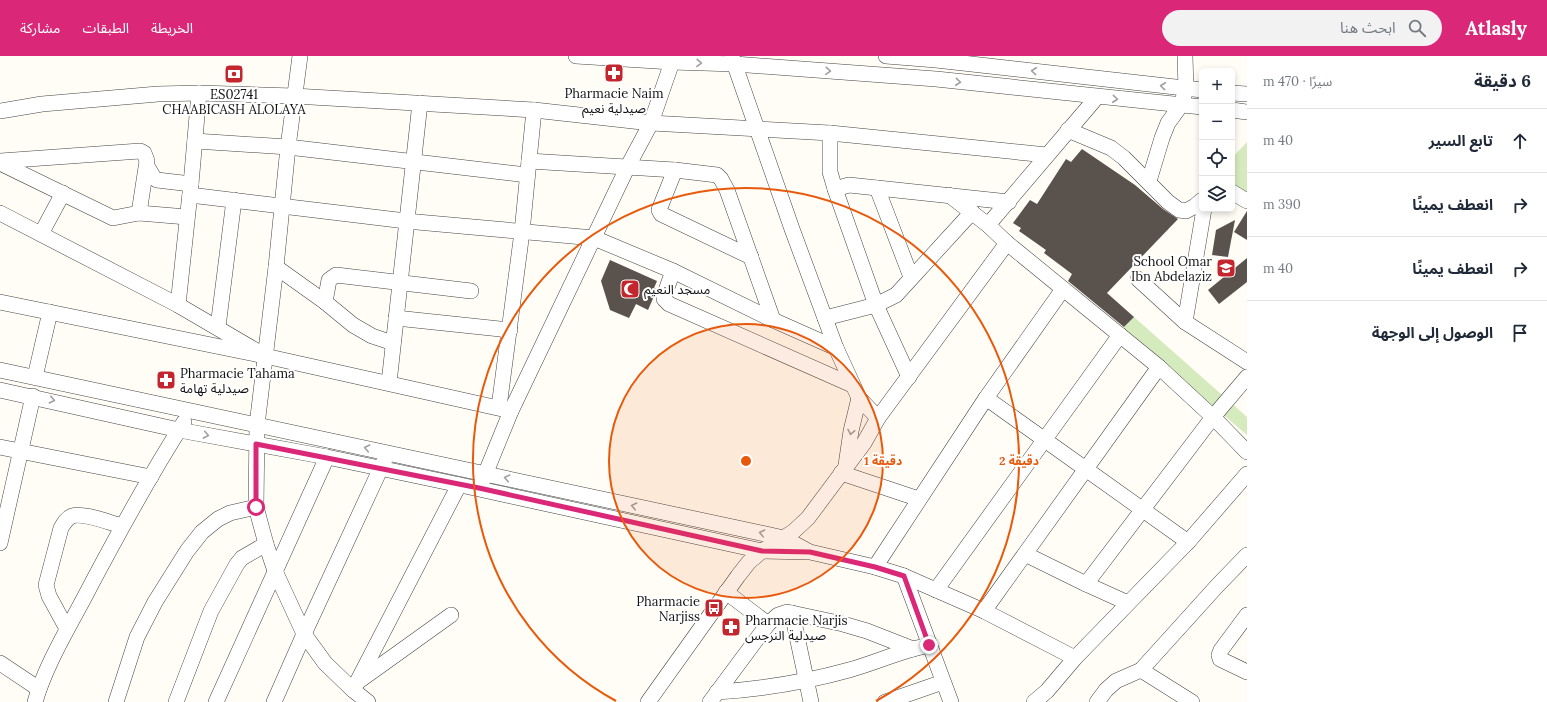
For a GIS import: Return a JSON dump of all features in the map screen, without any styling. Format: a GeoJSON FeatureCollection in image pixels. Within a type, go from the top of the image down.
{"type":"FeatureCollection","features":[{"type":"Feature","properties":{"kind":"street"},"geometry":{"type":"LineString","coordinates":[[300,56],[288,147],[276,267],[264,356],[257,425],[256,507],[275,570],[304,634],[325,663],[355,686],[368,702]]}},
{"type":"Feature","properties":{"kind":"street"},"geometry":{"type":"LineString","coordinates":[[576,56],[672,62],[733,60],[936,79],[1199,107]]}},
{"type":"Feature","properties":{"kind":"street"},"geometry":{"type":"LineString","coordinates":[[886,56],[936,60],[1199,90]]}},
{"type":"Feature","properties":{"kind":"street"},"geometry":{"type":"LineString","coordinates":[[1149,181],[1162,138],[1168,123],[1181,105],[1186,88],[1185,56]]}},
{"type":"Feature","properties":{"kind":"street"},"geometry":{"type":"LineString","coordinates":[[733,60],[792,229],[836,348],[855,392],[878,418]]}},
{"type":"Feature","properties":{"kind":"street"},"geometry":{"type":"LineString","coordinates":[[479,488],[485,474],[505,409],[594,238],[650,123],[672,62]]}},
{"type":"Feature","properties":{"kind":"street"},"geometry":{"type":"LineString","coordinates":[[178,305],[191,190],[199,93]]}},
{"type":"Feature","properties":{"kind":"street"},"geometry":{"type":"LineString","coordinates":[[0,111],[42,104],[158,94],[199,93],[294,96],[534,110],[650,123],[758,128],[1047,156]]}},
{"type":"Feature","properties":{"kind":"street"},"geometry":{"type":"LineString","coordinates":[[1235,93],[1247,94]]}},
{"type":"Feature","properties":{"kind":"street"},"geometry":{"type":"LineString","coordinates":[[988,225],[1097,97]]}},
{"type":"Feature","properties":{"kind":"street"},"geometry":{"type":"LineString","coordinates":[[389,383],[420,103]]}},
{"type":"Feature","properties":{"kind":"street"},"geometry":{"type":"LineString","coordinates":[[505,409],[510,330],[522,232],[534,110]]}},
{"type":"Feature","properties":{"kind":"street"},"geometry":{"type":"LineString","coordinates":[[1235,110],[1247,112]]}},
{"type":"Feature","properties":{"kind":"street"},"geometry":{"type":"LineString","coordinates":[[1068,130],[1111,148],[1149,181],[1168,202],[1179,210],[1186,211],[1199,203]]}},
{"type":"Feature","properties":{"kind":"street"},"geometry":{"type":"LineString","coordinates":[[830,134],[830,172],[835,189],[876,304],[909,377]]}},
{"type":"Feature","properties":{"kind":"street"},"geometry":{"type":"LineString","coordinates":[[195,141],[288,147],[414,161],[528,168],[628,166],[717,175],[727,190],[774,320]]}},
{"type":"Feature","properties":{"kind":"street"},"geometry":{"type":"LineString","coordinates":[[0,162],[140,151],[147,156],[147,166],[139,213]]}},
{"type":"Feature","properties":{"kind":"street"},"geometry":{"type":"LineString","coordinates":[[0,162],[113,218],[139,213],[187,217]]}},
{"type":"Feature","properties":{"kind":"street"},"geometry":{"type":"LineString","coordinates":[[147,166],[154,178],[157,180],[234,200],[406,221],[594,238],[673,271],[836,348]]}},
{"type":"Feature","properties":{"kind":"street"},"geometry":{"type":"LineString","coordinates":[[675,170],[659,210],[661,214],[751,257]]}},
{"type":"Feature","properties":{"kind":"street"},"geometry":{"type":"LineString","coordinates":[[835,189],[849,185],[1009,202]]}},
{"type":"Feature","properties":{"kind":"street"},"geometry":{"type":"LineString","coordinates":[[877,188],[911,277]]}},
{"type":"Feature","properties":{"kind":"street"},"geometry":{"type":"LineString","coordinates":[[42,234],[63,193]]}},
{"type":"Feature","properties":{"kind":"street"},"geometry":{"type":"LineString","coordinates":[[1235,194],[1247,201]]}},
{"type":"Feature","properties":{"kind":"street"},"geometry":{"type":"LineString","coordinates":[[949,195],[988,225],[1063,289],[1159,367],[1213,417],[1247,452]]}},
{"type":"Feature","properties":{"kind":"street"},"geometry":{"type":"LineString","coordinates":[[218,327],[234,200]]}},
{"type":"Feature","properties":{"kind":"street"},"geometry":{"type":"LineString","coordinates":[[826,318],[876,304],[896,295],[972,212]]}},
{"type":"Feature","properties":{"kind":"street"},"geometry":{"type":"LineString","coordinates":[[1186,322],[1204,212]]}},
{"type":"Feature","properties":{"kind":"street"},"geometry":{"type":"LineString","coordinates":[[0,213],[178,305],[218,327],[264,356]]}},
{"type":"Feature","properties":{"kind":"street"},"geometry":{"type":"LineString","coordinates":[[648,702],[749,562],[762,551],[784,538],[808,518],[843,469],[864,443],[878,418],[1007,242]]}},
{"type":"Feature","properties":{"kind":"street"},"geometry":{"type":"LineString","coordinates":[[276,267],[325,302],[353,325],[372,336],[393,343]]}},
{"type":"Feature","properties":{"kind":"street"},"geometry":{"type":"LineString","coordinates":[[673,271],[664,296],[664,299],[669,304],[855,392]]}},
{"type":"Feature","properties":{"kind":"street"},"geometry":{"type":"LineString","coordinates":[[325,302],[330,280],[336,275],[470,291]]}},
{"type":"Feature","properties":{"kind":"street"},"geometry":{"type":"LineString","coordinates":[[1138,279],[1186,322],[1247,362]]}},
{"type":"Feature","properties":{"kind":"street"},"geometry":{"type":"LineString","coordinates":[[875,567],[986,398],[1063,289]]}},
{"type":"Feature","properties":{"kind":"street"},"geometry":{"type":"LineString","coordinates":[[0,302],[264,356],[505,409]]}},
{"type":"Feature","properties":{"kind":"street"},"geometry":{"type":"LineString","coordinates":[[35,377],[50,312]]}},
{"type":"Feature","properties":{"kind":"street"},"geometry":{"type":"LineString","coordinates":[[396,318],[510,330]]}},
{"type":"Feature","properties":{"kind":"street"},"geometry":{"type":"LineString","coordinates":[[936,590],[1120,335]]}},
{"type":"Feature","properties":{"kind":"street"},"geometry":{"type":"LineString","coordinates":[[984,611],[1159,367]]}},
{"type":"Feature","properties":{"kind":"street"},"geometry":{"type":"LineString","coordinates":[[0,370],[784,538],[810,552]]}},
{"type":"Feature","properties":{"kind":"street"},"geometry":{"type":"LineString","coordinates":[[1086,584],[1213,417],[1247,377]]}},
{"type":"Feature","properties":{"kind":"street"},"geometry":{"type":"LineString","coordinates":[[0,390],[34,396],[179,430],[327,457],[479,488],[762,551],[810,552],[875,567],[904,576],[984,611],[1075,658]]}},
{"type":"Feature","properties":{"kind":"street"},"geometry":{"type":"LineString","coordinates":[[843,469],[851,432],[855,392]]}},
{"type":"Feature","properties":{"kind":"street"},"geometry":{"type":"LineString","coordinates":[[0,543],[34,396]]}},
{"type":"Feature","properties":{"kind":"street"},"geometry":{"type":"LineString","coordinates":[[986,398],[1143,508],[1188,542]]}},
{"type":"Feature","properties":{"kind":"street"},"geometry":{"type":"LineString","coordinates":[[0,663],[37,695],[67,629],[122,526],[191,411]]}},
{"type":"Feature","properties":{"kind":"street"},"geometry":{"type":"LineString","coordinates":[[0,447],[151,477]]}},
{"type":"Feature","properties":{"kind":"street"},"geometry":{"type":"LineString","coordinates":[[274,702],[388,452]]}},
{"type":"Feature","properties":{"kind":"street"},"geometry":{"type":"LineString","coordinates":[[216,702],[327,457]]}},
{"type":"Feature","properties":{"kind":"street"},"geometry":{"type":"LineString","coordinates":[[843,469],[919,499]]}},
{"type":"Feature","properties":{"kind":"street"},"geometry":{"type":"LineString","coordinates":[[1034,702],[1047,691],[1075,658],[1188,542],[1247,474]]}},
{"type":"Feature","properties":{"kind":"street"},"geometry":{"type":"LineString","coordinates":[[355,686],[459,485]]}},
{"type":"Feature","properties":{"kind":"street"},"geometry":{"type":"LineString","coordinates":[[116,702],[137,637],[155,602],[187,551],[202,532],[218,519],[230,513],[256,507]]}},
{"type":"Feature","properties":{"kind":"street"},"geometry":{"type":"LineString","coordinates":[[67,629],[49,596],[46,585],[61,528],[65,521],[71,516],[78,515],[122,526]]}},
{"type":"Feature","properties":{"kind":"street"},"geometry":{"type":"LineString","coordinates":[[176,702],[211,611],[237,564],[249,554],[266,544]]}},
{"type":"Feature","properties":{"kind":"street"},"geometry":{"type":"LineString","coordinates":[[1025,554],[1128,603]]}},
{"type":"Feature","properties":{"kind":"street"},"geometry":{"type":"LineString","coordinates":[[1097,702],[1106,690],[1116,681],[1141,670],[1216,586],[1247,555]]}},
{"type":"Feature","properties":{"kind":"street"},"geometry":{"type":"LineString","coordinates":[[904,576],[950,702]]}},
{"type":"Feature","properties":{"kind":"street"},"geometry":{"type":"LineString","coordinates":[[726,592],[768,624]]}},
{"type":"Feature","properties":{"kind":"street"},"geometry":{"type":"LineString","coordinates":[[714,697],[768,624],[778,615],[787,612],[867,631],[913,649]]}},
{"type":"Feature","properties":{"kind":"street"},"geometry":{"type":"LineString","coordinates":[[792,613],[810,702]]}},
{"type":"Feature","properties":{"kind":"street"},"geometry":{"type":"LineString","coordinates":[[355,686],[450,615]]}},
{"type":"Feature","properties":{"kind":"street"},"geometry":{"type":"LineString","coordinates":[[1247,615],[1219,655],[1220,659],[1247,672]]}},
{"type":"Feature","properties":{"kind":"street"},"geometry":{"type":"LineString","coordinates":[[714,697],[849,670],[929,645]]}},
{"type":"Feature","properties":{"kind":"street"},"geometry":{"type":"LineString","coordinates":[[1141,670],[1192,702]]}},
{"type":"Feature","properties":{"kind":"street"},"geometry":{"type":"LineString","coordinates":[[885,702],[943,682]]}},
{"type":"Feature","properties":{"kind":"green space"},"geometry":{"type":"Polygon","coordinates":[[[1247,142],[1247,195],[1235,187],[1235,155],[1247,142]]]}},
{"type":"Feature","properties":{"kind":"green space"},"geometry":{"type":"Polygon","coordinates":[[[1134,317],[1247,417],[1247,435],[1123,329],[1134,317]]]}},
{"type":"Feature","properties":{"kind":"building"},"geometry":{"type":"Polygon","coordinates":[[[1082,149],[1135,185],[1163,209],[1178,219],[1107,293],[1134,317],[1124,327],[1068,281],[1072,274],[1044,253],[1046,250],[1019,231],[1021,228],[1013,223],[1030,200],[1037,204],[1066,159],[1071,162],[1082,149]]]}},
{"type":"Feature","properties":{"kind":"building"},"geometry":{"type":"Polygon","coordinates":[[[1247,211],[1247,240],[1234,232],[1247,211]]]}},
{"type":"Feature","properties":{"kind":"building"},"geometry":{"type":"Polygon","coordinates":[[[1235,220],[1228,257],[1212,255],[1216,230],[1235,220]]]}},
{"type":"Feature","properties":{"kind":"building"},"geometry":{"type":"Polygon","coordinates":[[[1247,258],[1247,282],[1219,304],[1208,290],[1247,258]]]}},
{"type":"Feature","properties":{"kind":"building","name":"مسجد النعيم"},"geometry":{"type":"Polygon","coordinates":[[[610,260],[657,281],[654,288],[657,289],[648,310],[636,304],[629,318],[610,310],[601,281],[610,260]]]}},
{"type":"Feature","properties":{"kind":"place","name":"Pharmacie Naim صيدلية نعيم"},"geometry":{"type":"Point","coordinates":[614,73]}},
{"type":"Feature","properties":{"kind":"place","name":"ES02741 CHAABICASH ALOLAYA"},"geometry":{"type":"Point","coordinates":[234,74]}},
{"type":"Feature","properties":{"kind":"place","name":"School Omar Ibn Abdelaziz"},"geometry":{"type":"Point","coordinates":[1226,268]}},
{"type":"Feature","properties":{"kind":"place","name":"مسجد النعيم"},"geometry":{"type":"Point","coordinates":[630,289]}},
{"type":"Feature","properties":{"kind":"place","name":"Pharmacie Tahama صيدلية تهامة"},"geometry":{"type":"Point","coordinates":[166,380]}},
{"type":"Feature","properties":{"kind":"place","name":"Pharmacie Narjiss"},"geometry":{"type":"Point","coordinates":[714,608]}},
{"type":"Feature","properties":{"kind":"place","name":"Pharmacie Narjis صيدلية النرجس"},"geometry":{"type":"Point","coordinates":[731,627]}},
{"type":"Feature","properties":{"kind":"route"},"geometry":{"type":"LineString","coordinates":[[256,507],[256,444],[479,488],[762,551],[810,552],[875,567],[904,576],[929,645]]}}]}
